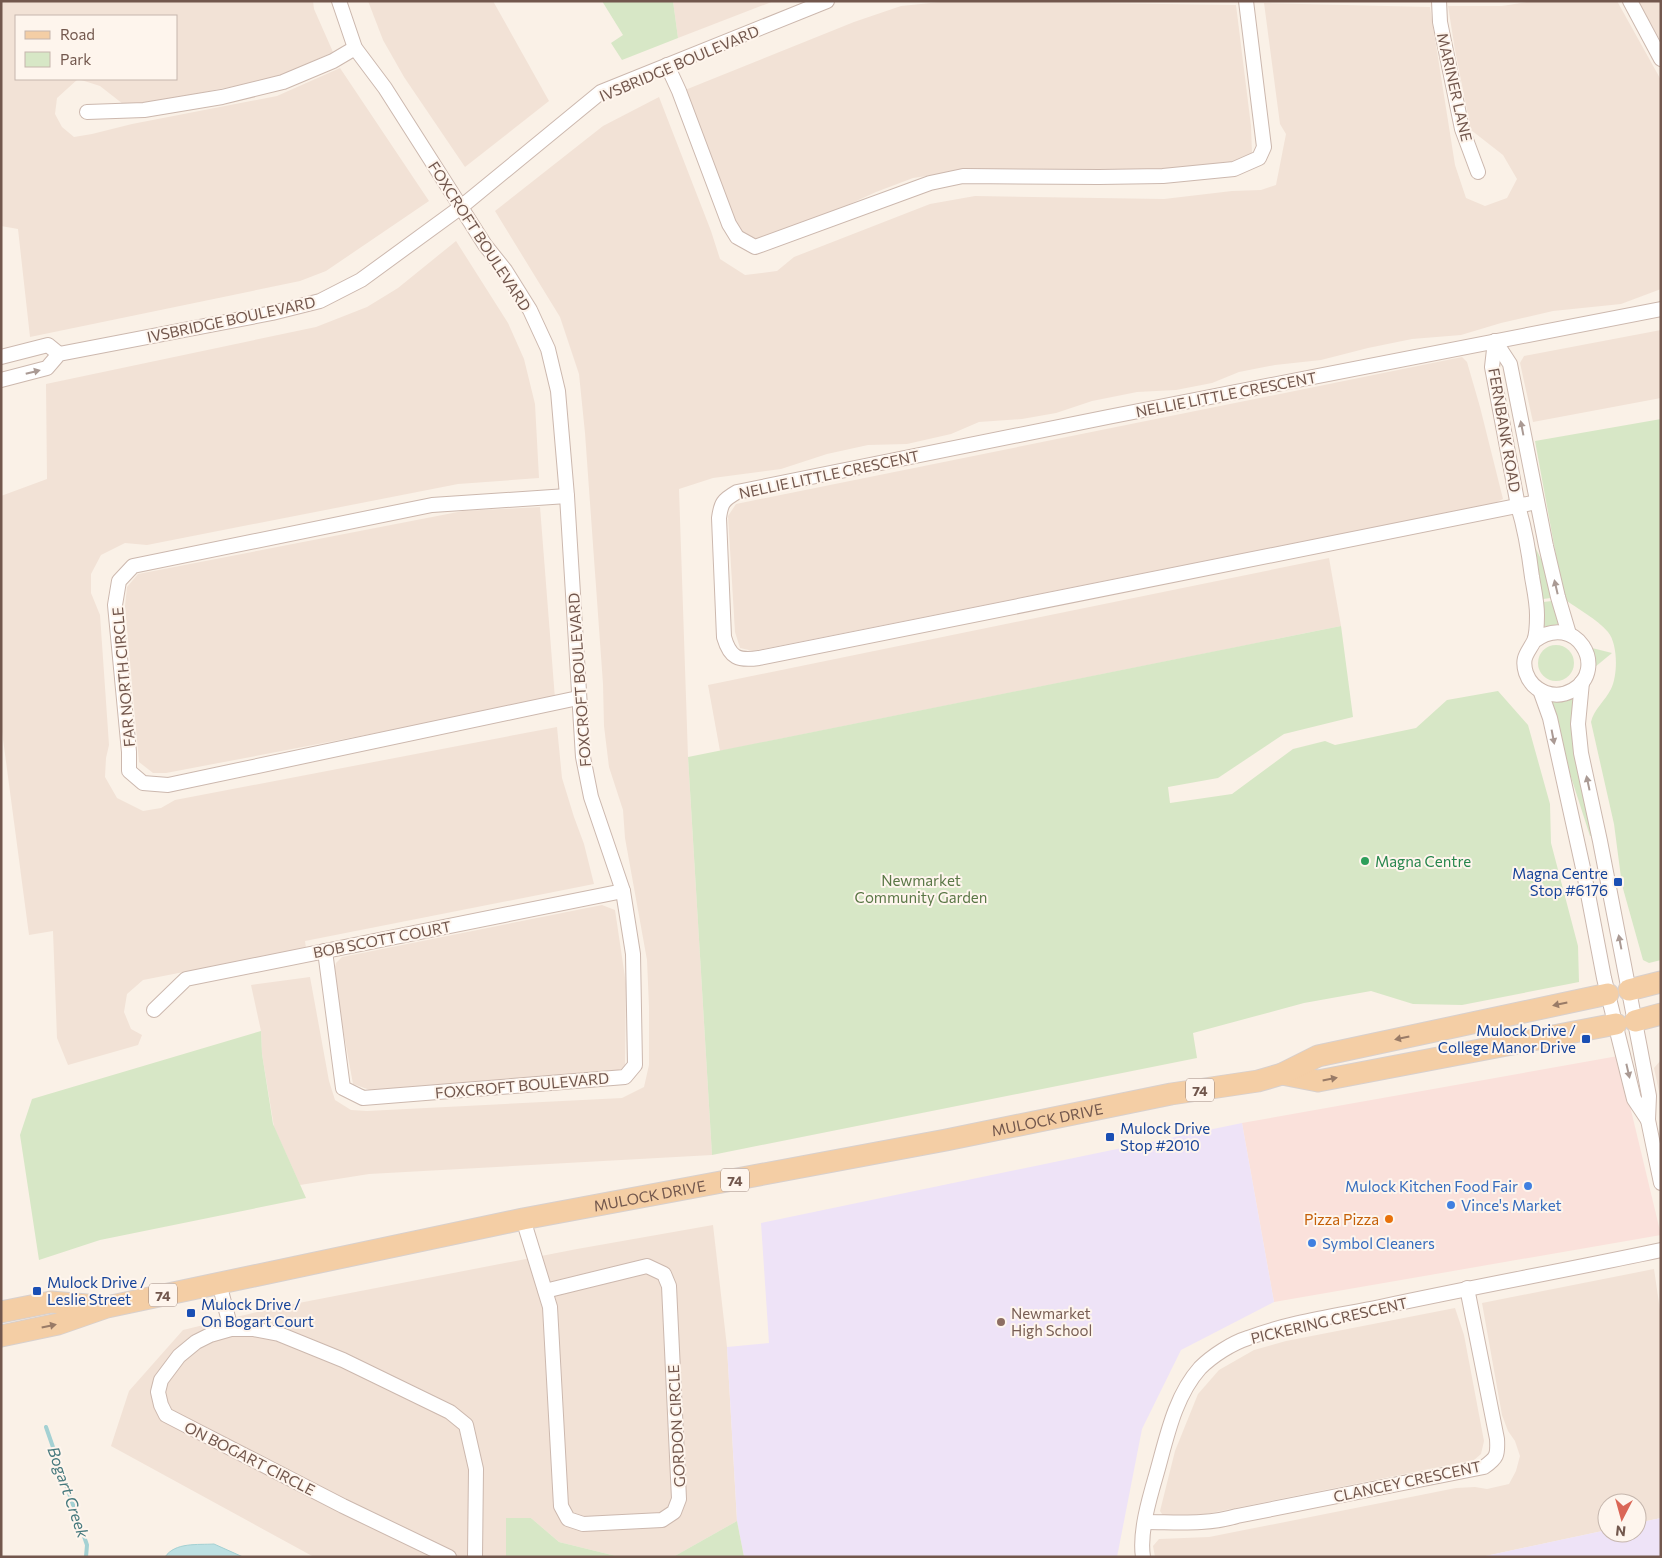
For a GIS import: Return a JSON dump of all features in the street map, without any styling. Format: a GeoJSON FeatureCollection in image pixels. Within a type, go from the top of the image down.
{"type":"FeatureCollection","features":[{"type":"Feature","properties":{"kind":"main road"},"geometry":{"type":"LineString","coordinates":[[1629,990],[1661,982]]}},
{"type":"Feature","properties":{"kind":"main road","name":"MULOCK DRIVE"},"geometry":{"type":"LineString","coordinates":[[1,1336],[58,1324],[107,1307],[523,1220],[918,1146],[1171,1094],[1258,1081],[1282,1074],[1318,1056],[1608,994]]}},
{"type":"Feature","properties":{"kind":"main road","name":"MULOCK DRIVE"},"geometry":{"type":"LineString","coordinates":[[1282,1074],[1318,1081],[1661,1014]]}},
{"type":"Feature","properties":{"kind":"main road","name":"MULOCK DRIVE"},"geometry":{"type":"LineString","coordinates":[[1,1312],[51,1302],[107,1307]]}},
{"type":"Feature","properties":{"kind":"street","name":"FOXCROFT BOULEVARD"},"geometry":{"type":"LineString","coordinates":[[325,951],[343,1088],[363,1098],[625,1077],[635,1065],[633,954],[622,891],[591,797],[583,757],[567,496],[558,391],[548,349],[525,302],[506,270],[485,245],[384,88],[355,48],[340,1]]}},
{"type":"Feature","properties":{"kind":"street","name":"IVSBRIDGE BOULEVARD"},"geometry":{"type":"LineString","coordinates":[[1,380],[47,368],[59,354],[272,313],[320,301],[361,280],[461,206],[601,92],[827,1]]}},
{"type":"Feature","properties":{"kind":"street"},"geometry":{"type":"LineString","coordinates":[[667,65],[679,90],[728,224],[736,237],[755,247],[930,183],[963,176],[1163,176],[1234,169],[1250,163],[1258,158],[1264,147],[1246,1]]}},
{"type":"Feature","properties":{"kind":"street","name":"MARINER LANE"},"geometry":{"type":"LineString","coordinates":[[1439,1],[1440,22],[1462,129],[1478,172]]}},
{"type":"Feature","properties":{"kind":"street"},"geometry":{"type":"LineString","coordinates":[[1630,1],[1661,59]]}},
{"type":"Feature","properties":{"kind":"street"},"geometry":{"type":"LineString","coordinates":[[87,112],[144,110],[222,97],[283,82],[333,61],[355,48]]}},
{"type":"Feature","properties":{"kind":"street","name":"NELLIE LITTLE CRESCENT"},"geometry":{"type":"LineString","coordinates":[[1537,502],[747,660],[738,658],[730,653],[724,637],[719,518],[721,505],[736,492],[1661,309]]}},
{"type":"Feature","properties":{"kind":"street","name":"FERNBANK ROAD"},"geometry":{"type":"LineString","coordinates":[[1495,341],[1510,364],[1537,502],[1558,598],[1569,634]]}},
{"type":"Feature","properties":{"kind":"street","name":"FERNBANK ROAD"},"geometry":{"type":"LineString","coordinates":[[1495,341],[1492,367],[1518,506],[1525,532],[1536,601],[1537,616],[1534,641]]}},
{"type":"Feature","properties":{"kind":"street","name":"IVSBRIDGE BOULEVARD"},"geometry":{"type":"LineString","coordinates":[[1,357],[48,345],[59,354]]}},
{"type":"Feature","properties":{"kind":"street","name":"FAR NORTH CIRCLE"},"geometry":{"type":"LineString","coordinates":[[567,496],[432,505],[133,566],[119,581],[115,605],[129,752],[129,771],[143,782],[168,785],[578,698]]}},
{"type":"Feature","properties":{"kind":"street"},"geometry":{"type":"LineString","coordinates":[[1550,632],[1569,634],[1577,639],[1586,652],[1588,669],[1582,682],[1576,689],[1558,695],[1548,694],[1540,690],[1530,680],[1525,665],[1528,649],[1534,641],[1550,632]]}},
{"type":"Feature","properties":{"kind":"street"},"geometry":{"type":"LineString","coordinates":[[1582,682],[1578,724],[1581,754],[1629,990],[1625,1022],[1634,1099],[1648,1120]]}},
{"type":"Feature","properties":{"kind":"street"},"geometry":{"type":"LineString","coordinates":[[1540,690],[1550,718],[1608,994],[1625,1022],[1649,1096],[1648,1120],[1661,1183]]}},
{"type":"Feature","properties":{"kind":"street","name":"BOB SCOTT COURT"},"geometry":{"type":"LineString","coordinates":[[154,1010],[186,979],[622,891]]}},
{"type":"Feature","properties":{"kind":"street","name":"GORDON CIRCLE"},"geometry":{"type":"LineString","coordinates":[[523,1220],[545,1291],[550,1307],[561,1506],[568,1519],[583,1524],[662,1520],[674,1512],[679,1500],[669,1286],[664,1274],[647,1266],[545,1291]]}},
{"type":"Feature","properties":{"kind":"street","name":"PICKERING CRESCENT"},"geometry":{"type":"LineString","coordinates":[[1143,1557],[1145,1522],[1168,1429],[1185,1389],[1201,1368],[1221,1352],[1246,1338],[1278,1328],[1661,1250]]}},
{"type":"Feature","properties":{"kind":"street"},"geometry":{"type":"LineString","coordinates":[[219,1283],[231,1329]]}},
{"type":"Feature","properties":{"kind":"street","name":"CLANCEY CRESCENT"},"geometry":{"type":"LineString","coordinates":[[1145,1522],[1188,1523],[1219,1521],[1484,1467],[1494,1460],[1497,1451],[1497,1439],[1468,1288]]}},
{"type":"Feature","properties":{"kind":"street","name":"ON BOGART CIRCLE"},"geometry":{"type":"LineString","coordinates":[[449,1557],[334,1502],[166,1415],[161,1406],[158,1392],[161,1380],[179,1356],[196,1342],[210,1335],[231,1329],[253,1329],[279,1334],[343,1360],[450,1412],[466,1425],[476,1469],[475,1557]]}},
{"type":"Feature","properties":{"kind":"shaded area"},"geometry":{"type":"Polygon","coordinates":[[[1,1],[313,1],[314,9],[333,52],[274,79],[143,106],[123,104],[100,86],[81,80],[178,80],[178,15],[15,15],[15,80],[77,80],[57,98],[55,114],[62,127],[74,137],[277,96],[340,68],[429,201],[326,271],[300,281],[30,337],[18,229],[1,226],[1,1]]]}},
{"type":"Feature","properties":{"kind":"shaded area"},"geometry":{"type":"Polygon","coordinates":[[[368,1],[493,1],[549,101],[465,167],[404,77],[383,40],[368,1]]]}},
{"type":"Feature","properties":{"kind":"shaded area"},"geometry":{"type":"Polygon","coordinates":[[[673,1],[774,1],[678,38],[673,1]]]}},
{"type":"Feature","properties":{"kind":"shaded area"},"geometry":{"type":"Polygon","coordinates":[[[951,1],[1236,5],[1251,126],[1252,153],[1239,161],[1179,170],[1132,172],[1017,169],[960,171],[913,178],[839,209],[758,239],[745,235],[734,221],[685,90],[854,22],[901,6],[951,1]]]}},
{"type":"Feature","properties":{"kind":"shaded area"},"geometry":{"type":"Polygon","coordinates":[[[1533,1],[1617,1],[1661,80],[1661,289],[1621,304],[1553,311],[1501,323],[1461,335],[1412,339],[1321,360],[1275,365],[1239,372],[1212,383],[1176,390],[1137,392],[1092,401],[1056,413],[1022,419],[979,422],[951,434],[907,444],[868,445],[827,454],[781,469],[713,478],[679,489],[688,757],[712,1155],[369,1174],[300,1185],[274,1127],[262,1054],[261,1031],[251,985],[310,977],[329,1081],[335,1100],[351,1110],[367,1111],[622,1098],[644,1087],[649,1065],[647,960],[625,838],[623,810],[609,767],[604,726],[603,684],[579,374],[560,317],[495,211],[603,126],[659,97],[720,259],[745,275],[777,271],[794,257],[930,204],[975,196],[1164,199],[1232,191],[1261,190],[1276,185],[1286,134],[1280,124],[1264,3],[1430,7],[1455,165],[1466,198],[1485,206],[1507,198],[1517,179],[1503,155],[1471,130],[1448,6],[1502,6],[1533,1]]]}},
{"type":"Feature","properties":{"kind":"shaded area"},"geometry":{"type":"Polygon","coordinates":[[[1638,1],[1661,1],[1661,42],[1638,1]]]}},
{"type":"Feature","properties":{"kind":"shaded area"},"geometry":{"type":"Polygon","coordinates":[[[456,241],[508,323],[524,359],[535,404],[539,478],[458,484],[147,545],[125,543],[101,555],[91,574],[91,593],[100,615],[109,745],[105,777],[117,798],[143,811],[161,808],[175,800],[557,727],[562,778],[584,844],[594,884],[305,941],[306,948],[143,980],[127,994],[124,1012],[131,1029],[142,1035],[138,1045],[68,1065],[57,1038],[53,931],[29,935],[1,724],[1,496],[47,479],[46,384],[316,327],[367,307],[398,288],[456,241]]]}},
{"type":"Feature","properties":{"kind":"shaded area"},"geometry":{"type":"Polygon","coordinates":[[[1661,330],[1661,398],[1533,422],[1520,363],[1524,356],[1661,330]]]}},
{"type":"Feature","properties":{"kind":"shaded area"},"geometry":{"type":"Polygon","coordinates":[[[1462,357],[1467,362],[1480,407],[1503,499],[1495,503],[753,651],[740,648],[735,632],[728,516],[736,504],[1462,357]]]}},
{"type":"Feature","properties":{"kind":"shaded area"},"geometry":{"type":"Polygon","coordinates":[[[540,507],[555,699],[166,773],[153,773],[139,762],[125,606],[127,587],[138,574],[463,511],[540,507]]]}},
{"type":"Feature","properties":{"kind":"shaded area"},"geometry":{"type":"Polygon","coordinates":[[[1329,558],[1341,626],[720,751],[708,685],[1329,558]]]}},
{"type":"Feature","properties":{"kind":"shaded area"},"geometry":{"type":"Polygon","coordinates":[[[602,905],[615,910],[626,984],[625,1066],[617,1074],[370,1090],[353,1084],[333,974],[336,963],[342,957],[602,905]]]}},
{"type":"Feature","properties":{"kind":"shaded area"},"geometry":{"type":"Polygon","coordinates":[[[1618,1056],[1661,1235],[1274,1302],[1242,1123],[1618,1056]]]}},
{"type":"Feature","properties":{"kind":"shaded area"},"geometry":{"type":"Polygon","coordinates":[[[1661,1060],[1661,1101],[1654,1068],[1661,1060]]]}},
{"type":"Feature","properties":{"kind":"shaded area","name":"Newmarket High School"},"geometry":{"type":"Polygon","coordinates":[[[1242,1123],[1274,1302],[1181,1350],[1142,1429],[1117,1557],[744,1557],[737,1521],[727,1347],[769,1343],[761,1223],[1242,1123]]]}},
{"type":"Feature","properties":{"kind":"shaded area"},"geometry":{"type":"Polygon","coordinates":[[[713,1225],[727,1347],[737,1521],[673,1557],[620,1557],[559,1542],[531,1518],[506,1518],[506,1557],[314,1557],[111,1446],[129,1391],[183,1330],[273,1308],[577,1249],[713,1225]]]}},
{"type":"Feature","properties":{"kind":"shaded area"},"geometry":{"type":"Polygon","coordinates":[[[1654,1269],[1661,1317],[1661,1518],[1647,1521],[1647,1493],[1597,1493],[1597,1532],[1481,1557],[1155,1557],[1153,1546],[1159,1539],[1209,1537],[1456,1488],[1475,1487],[1487,1489],[1509,1484],[1516,1471],[1520,1456],[1502,1415],[1482,1303],[1654,1269]]]}},
{"type":"Feature","properties":{"kind":"shaded area"},"geometry":{"type":"Polygon","coordinates":[[[1455,1308],[1464,1335],[1484,1441],[1481,1454],[1474,1460],[1206,1514],[1164,1517],[1160,1511],[1175,1451],[1198,1394],[1219,1370],[1254,1350],[1286,1341],[1455,1308]]]}},
{"type":"Feature","properties":{"kind":"shaded area"},"geometry":{"type":"Polygon","coordinates":[[[1661,1518],[1661,1557],[1481,1557],[1597,1532],[1597,1543],[1647,1543],[1647,1521],[1661,1518]]]}},
{"type":"Feature","properties":{"kind":"green space"},"geometry":{"type":"Polygon","coordinates":[[[602,1],[673,1],[678,38],[622,60],[611,43],[623,35],[602,1]]]}},
{"type":"Feature","properties":{"kind":"green space"},"geometry":{"type":"Polygon","coordinates":[[[1661,419],[1661,960],[1649,963],[1643,960],[1622,885],[1614,824],[1591,722],[1613,683],[1616,668],[1614,644],[1604,627],[1564,599],[1535,441],[1661,419]]]}},
{"type":"Feature","properties":{"kind":"green space"},"geometry":{"type":"Polygon","coordinates":[[[1534,545],[1545,567],[1551,598],[1543,599],[1534,545]]]}},
{"type":"Feature","properties":{"kind":"green space"},"geometry":{"type":"Polygon","coordinates":[[[1552,601],[1559,624],[1542,627],[1543,602],[1552,601]]]}},
{"type":"Feature","properties":{"kind":"green space","name":"Newmarket Community Garden"},"geometry":{"type":"Polygon","coordinates":[[[1341,626],[1353,717],[1284,734],[1218,778],[1168,787],[1170,803],[1232,794],[1293,749],[1325,741],[1335,745],[1416,728],[1447,700],[1498,691],[1528,725],[1550,804],[1551,843],[1578,946],[1579,982],[1462,1005],[1413,1004],[1371,991],[1304,1003],[1193,1033],[1197,1058],[712,1155],[688,757],[1341,626]]]}},
{"type":"Feature","properties":{"kind":"green space"},"geometry":{"type":"Polygon","coordinates":[[[1556,645],[1569,650],[1574,663],[1569,676],[1556,681],[1543,676],[1538,663],[1543,650],[1556,645]]]}},
{"type":"Feature","properties":{"kind":"green space"},"geometry":{"type":"Polygon","coordinates":[[[1592,648],[1612,653],[1595,667],[1592,648]]]}},
{"type":"Feature","properties":{"kind":"green space"},"geometry":{"type":"Polygon","coordinates":[[[1574,698],[1593,836],[1590,836],[1562,749],[1551,703],[1574,698]]]}},
{"type":"Feature","properties":{"kind":"green space"},"geometry":{"type":"Polygon","coordinates":[[[261,1031],[262,1054],[273,1124],[306,1198],[100,1240],[39,1260],[20,1135],[32,1099],[261,1031]]]}},
{"type":"Feature","properties":{"kind":"green space"},"geometry":{"type":"Polygon","coordinates":[[[506,1518],[531,1518],[559,1542],[620,1557],[506,1557],[506,1518]]]}},
{"type":"Feature","properties":{"kind":"green space"},"geometry":{"type":"Polygon","coordinates":[[[737,1521],[744,1557],[673,1557],[737,1521]]]}},
{"type":"Feature","properties":{"kind":"water"},"geometry":{"type":"Polygon","coordinates":[[[214,1544],[243,1557],[165,1557],[169,1552],[181,1547],[214,1544]]]}},
{"type":"Feature","properties":{"kind":"waterway","name":"Bogart Creek"},"geometry":{"type":"LineString","coordinates":[[46,1427],[87,1545],[86,1557]]}},
{"type":"Feature","properties":{"kind":"place","name":"Magna Centre"},"geometry":{"type":"Point","coordinates":[1365,861]}},
{"type":"Feature","properties":{"kind":"place","name":"Magna Centre Stop #6176"},"geometry":{"type":"Point","coordinates":[1618,882]}},
{"type":"Feature","properties":{"kind":"place","name":"Mulock Drive / College Manor Drive"},"geometry":{"type":"Point","coordinates":[1586,1039]}},
{"type":"Feature","properties":{"kind":"place","name":"Mulock Drive Stop #2010"},"geometry":{"type":"Point","coordinates":[1110,1137]}},
{"type":"Feature","properties":{"kind":"place","name":"Mulock Kitchen Food Fair"},"geometry":{"type":"Point","coordinates":[1528,1186]}},
{"type":"Feature","properties":{"kind":"place","name":"Vince's Market"},"geometry":{"type":"Point","coordinates":[1451,1205]}},
{"type":"Feature","properties":{"kind":"place","name":"Pizza Pizza"},"geometry":{"type":"Point","coordinates":[1389,1219]}},
{"type":"Feature","properties":{"kind":"place","name":"Symbol Cleaners"},"geometry":{"type":"Point","coordinates":[1312,1243]}},
{"type":"Feature","properties":{"kind":"place","name":"Mulock Drive / Leslie Street"},"geometry":{"type":"Point","coordinates":[37,1291]}},
{"type":"Feature","properties":{"kind":"place","name":"Mulock Drive / On Bogart Court"},"geometry":{"type":"Point","coordinates":[191,1313]}},
{"type":"Feature","properties":{"kind":"place","name":"Newmarket High School"},"geometry":{"type":"Point","coordinates":[1001,1322]}}]}
